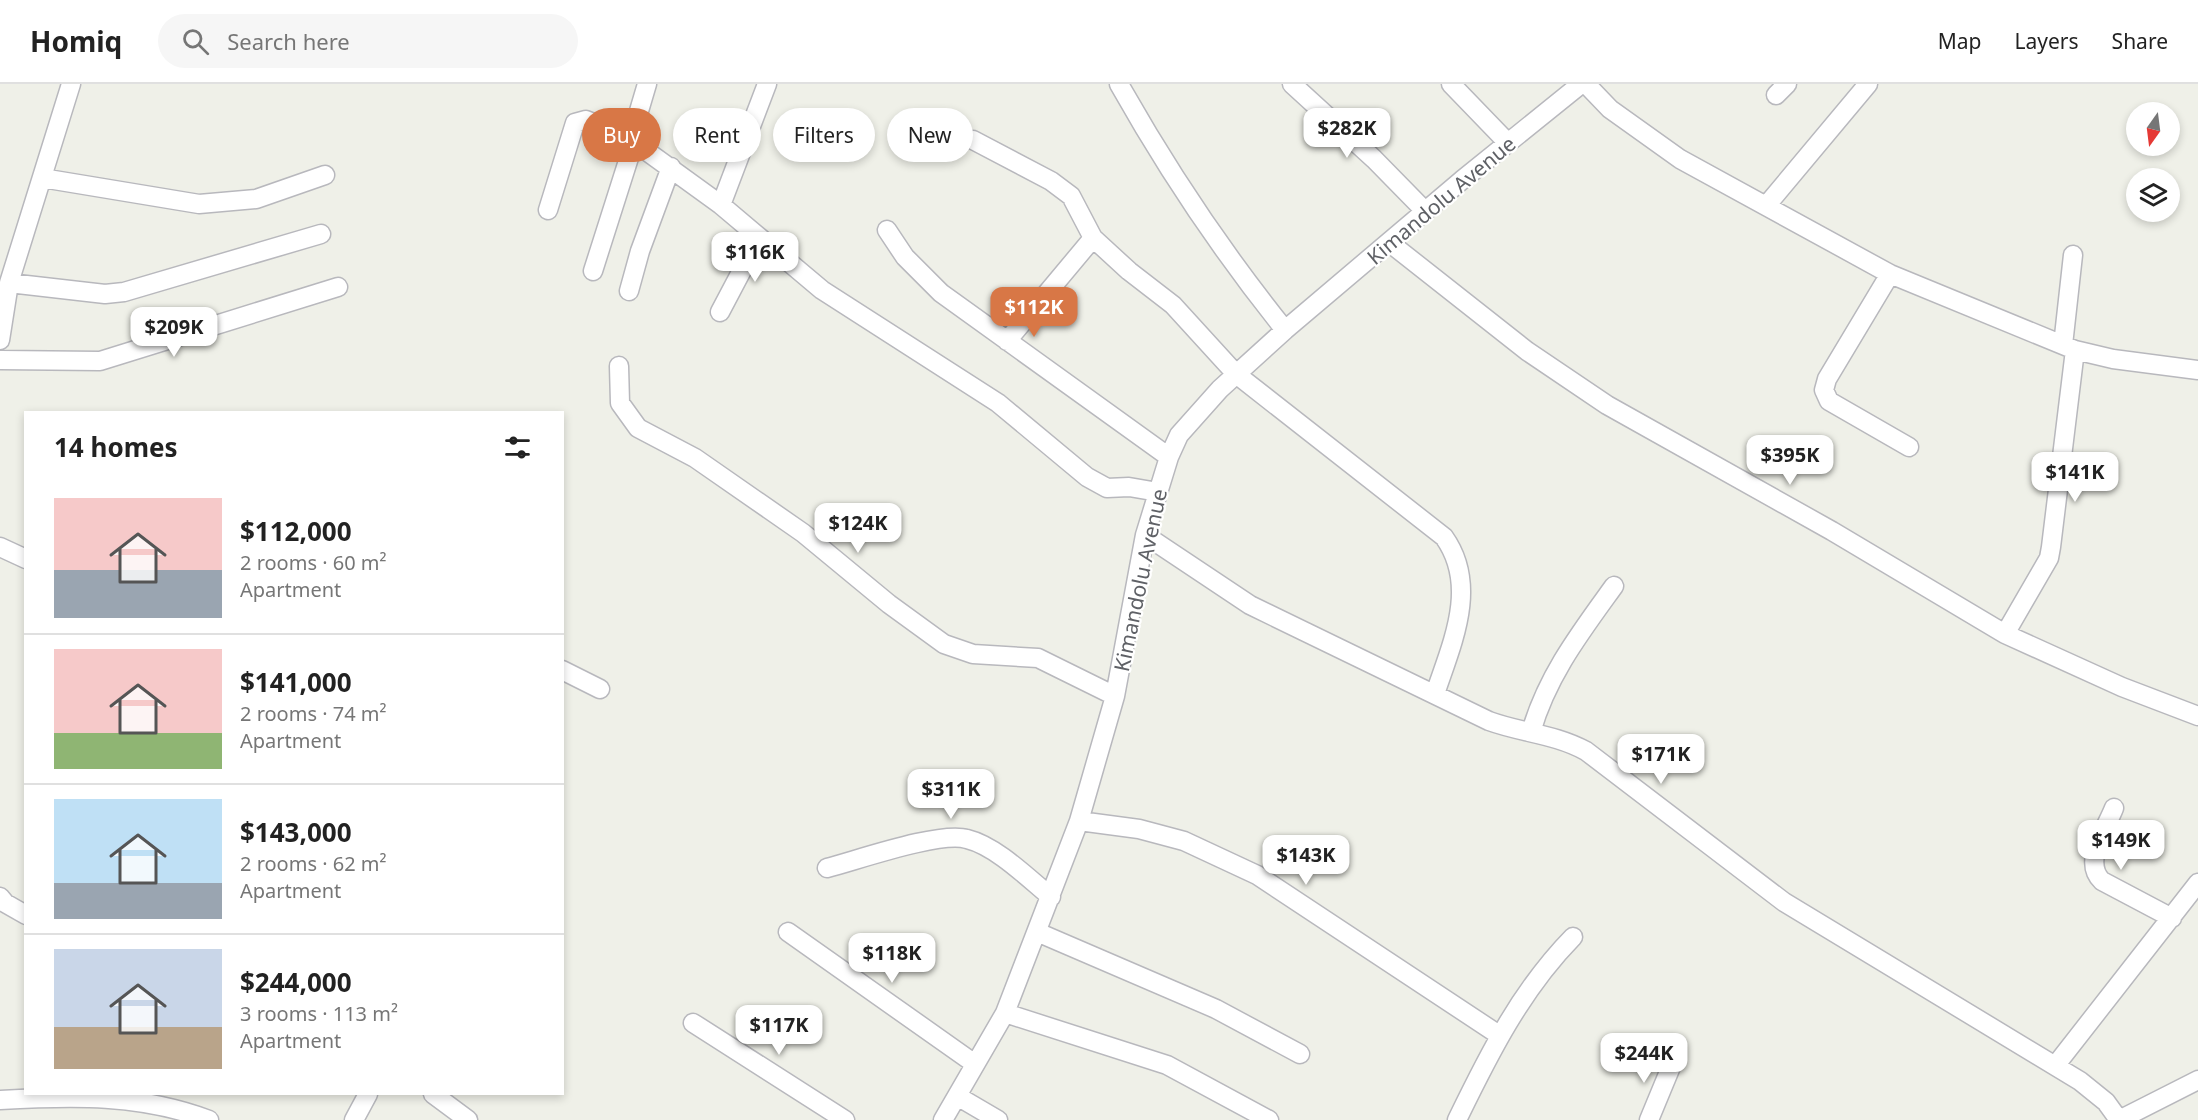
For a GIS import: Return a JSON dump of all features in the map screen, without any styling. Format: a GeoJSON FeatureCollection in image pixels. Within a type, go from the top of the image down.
{"type":"FeatureCollection","features":[{"type":"Feature","properties":{"kind":"street"},"geometry":{"type":"LineString","coordinates":[[0,340],[9,283],[71,84]]}},
{"type":"Feature","properties":{"kind":"street"},"geometry":{"type":"LineString","coordinates":[[641,108],[647,84]]}},
{"type":"Feature","properties":{"kind":"street"},"geometry":{"type":"LineString","coordinates":[[721,205],[767,84]]}},
{"type":"Feature","properties":{"kind":"street"},"geometry":{"type":"LineString","coordinates":[[1119,84],[1147,134],[1233,265],[1285,330]]}},
{"type":"Feature","properties":{"kind":"street"},"geometry":{"type":"LineString","coordinates":[[1292,84],[1374,159],[1425,211]]}},
{"type":"Feature","properties":{"kind":"street"},"geometry":{"type":"LineString","coordinates":[[1451,84],[1508,143]]}},
{"type":"Feature","properties":{"kind":"street","name":"Kimandolu Avenue"},"geometry":{"type":"LineString","coordinates":[[943,1120],[1005,1013],[1079,822],[1115,696],[1145,535],[1169,457],[1179,435],[1236,374],[1285,330],[1425,211],[1581,84]]}},
{"type":"Feature","properties":{"kind":"street"},"geometry":{"type":"LineString","coordinates":[[1586,84],[1610,109],[1680,159],[1890,274],[2069,347],[2113,359],[2198,370]]}},
{"type":"Feature","properties":{"kind":"street"},"geometry":{"type":"LineString","coordinates":[[1766,206],[1868,84]]}},
{"type":"Feature","properties":{"kind":"street"},"geometry":{"type":"LineString","coordinates":[[548,210],[575,123],[582,121]]}},
{"type":"Feature","properties":{"kind":"street"},"geometry":{"type":"LineString","coordinates":[[973,140],[1063,189],[1071,196],[1093,238],[1129,271],[1173,305],[1236,374],[1432,527],[1452,550],[1461,579],[1461,602],[1455,633],[1435,694]]}},
{"type":"Feature","properties":{"kind":"street"},"geometry":{"type":"LineString","coordinates":[[661,160],[721,205],[822,290],[998,403],[1098,484],[1107,488],[1129,487],[1158,492]]}},
{"type":"Feature","properties":{"kind":"street"},"geometry":{"type":"LineString","coordinates":[[593,271],[625,162]]}},
{"type":"Feature","properties":{"kind":"street"},"geometry":{"type":"LineString","coordinates":[[629,291],[640,251],[671,167]]}},
{"type":"Feature","properties":{"kind":"street"},"geometry":{"type":"LineString","coordinates":[[42,178],[199,204],[256,199],[325,175]]}},
{"type":"Feature","properties":{"kind":"street"},"geometry":{"type":"LineString","coordinates":[[887,230],[906,257],[941,293],[1169,457]]}},
{"type":"Feature","properties":{"kind":"street"},"geometry":{"type":"LineString","coordinates":[[9,283],[105,294],[124,292],[321,234]]}},
{"type":"Feature","properties":{"kind":"street"},"geometry":{"type":"LineString","coordinates":[[720,312],[759,238]]}},
{"type":"Feature","properties":{"kind":"street"},"geometry":{"type":"LineString","coordinates":[[1006,341],[1093,238]]}},
{"type":"Feature","properties":{"kind":"street"},"geometry":{"type":"LineString","coordinates":[[1390,243],[1527,351],[1607,405],[1841,536],[2005,634],[2122,687],[2198,716]]}},
{"type":"Feature","properties":{"kind":"street"},"geometry":{"type":"LineString","coordinates":[[2005,634],[2049,558],[2069,347],[2073,255]]}},
{"type":"Feature","properties":{"kind":"street"},"geometry":{"type":"LineString","coordinates":[[1890,274],[1827,379],[1824,390],[1829,401],[1909,447]]}},
{"type":"Feature","properties":{"kind":"street"},"geometry":{"type":"LineString","coordinates":[[0,360],[100,361],[338,287]]}},
{"type":"Feature","properties":{"kind":"street"},"geometry":{"type":"LineString","coordinates":[[619,366],[620,403],[638,428],[695,458],[794,527],[835,557],[889,604],[944,644],[973,654],[1038,658],[1115,696]]}},
{"type":"Feature","properties":{"kind":"street"},"geometry":{"type":"LineString","coordinates":[[1145,535],[1250,605],[1489,722],[1510,729],[1552,736],[1586,751],[1784,902],[1851,945],[2055,1066],[2106,1102],[2119,1120],[2198,1080]]}},
{"type":"Feature","properties":{"kind":"street"},"geometry":{"type":"LineString","coordinates":[[0,547],[24,558]]}},
{"type":"Feature","properties":{"kind":"street"},"geometry":{"type":"LineString","coordinates":[[1531,732],[1540,702],[1553,674],[1614,586]]}},
{"type":"Feature","properties":{"kind":"street"},"geometry":{"type":"LineString","coordinates":[[564,671],[600,689]]}},
{"type":"Feature","properties":{"kind":"street"},"geometry":{"type":"LineString","coordinates":[[2114,808],[2093,859],[2095,874],[2102,881],[2172,918]]}},
{"type":"Feature","properties":{"kind":"street"},"geometry":{"type":"LineString","coordinates":[[1079,822],[1139,829],[1184,841],[1257,875],[1499,1035]]}},
{"type":"Feature","properties":{"kind":"street"},"geometry":{"type":"LineString","coordinates":[[827,868],[908,847],[950,838],[965,838],[975,841],[1015,867],[1051,897]]}},
{"type":"Feature","properties":{"kind":"street"},"geometry":{"type":"LineString","coordinates":[[2055,1066],[2198,883]]}},
{"type":"Feature","properties":{"kind":"street"},"geometry":{"type":"LineString","coordinates":[[0,897],[5,903],[24,914]]}},
{"type":"Feature","properties":{"kind":"street"},"geometry":{"type":"LineString","coordinates":[[788,932],[975,1064]]}},
{"type":"Feature","properties":{"kind":"street"},"geometry":{"type":"LineString","coordinates":[[1037,932],[1216,1009],[1300,1054]]}},
{"type":"Feature","properties":{"kind":"street"},"geometry":{"type":"LineString","coordinates":[[1457,1120],[1499,1035],[1547,963],[1573,937]]}},
{"type":"Feature","properties":{"kind":"street"},"geometry":{"type":"LineString","coordinates":[[1005,1013],[1167,1065],[1269,1120]]}},
{"type":"Feature","properties":{"kind":"street"},"geometry":{"type":"LineString","coordinates":[[693,1023],[845,1120]]}},
{"type":"Feature","properties":{"kind":"street"},"geometry":{"type":"LineString","coordinates":[[1649,1120],[1673,1062]]}},
{"type":"Feature","properties":{"kind":"street"},"geometry":{"type":"LineString","coordinates":[[354,1120],[367,1095]]}},
{"type":"Feature","properties":{"kind":"street"},"geometry":{"type":"LineString","coordinates":[[434,1095],[468,1120]]}},
{"type":"Feature","properties":{"kind":"street"},"geometry":{"type":"LineString","coordinates":[[0,1100],[78,1096],[137,1101],[183,1110],[209,1120]]}},
{"type":"Feature","properties":{"kind":"street"},"geometry":{"type":"LineString","coordinates":[[957,1096],[998,1120]]}}]}
